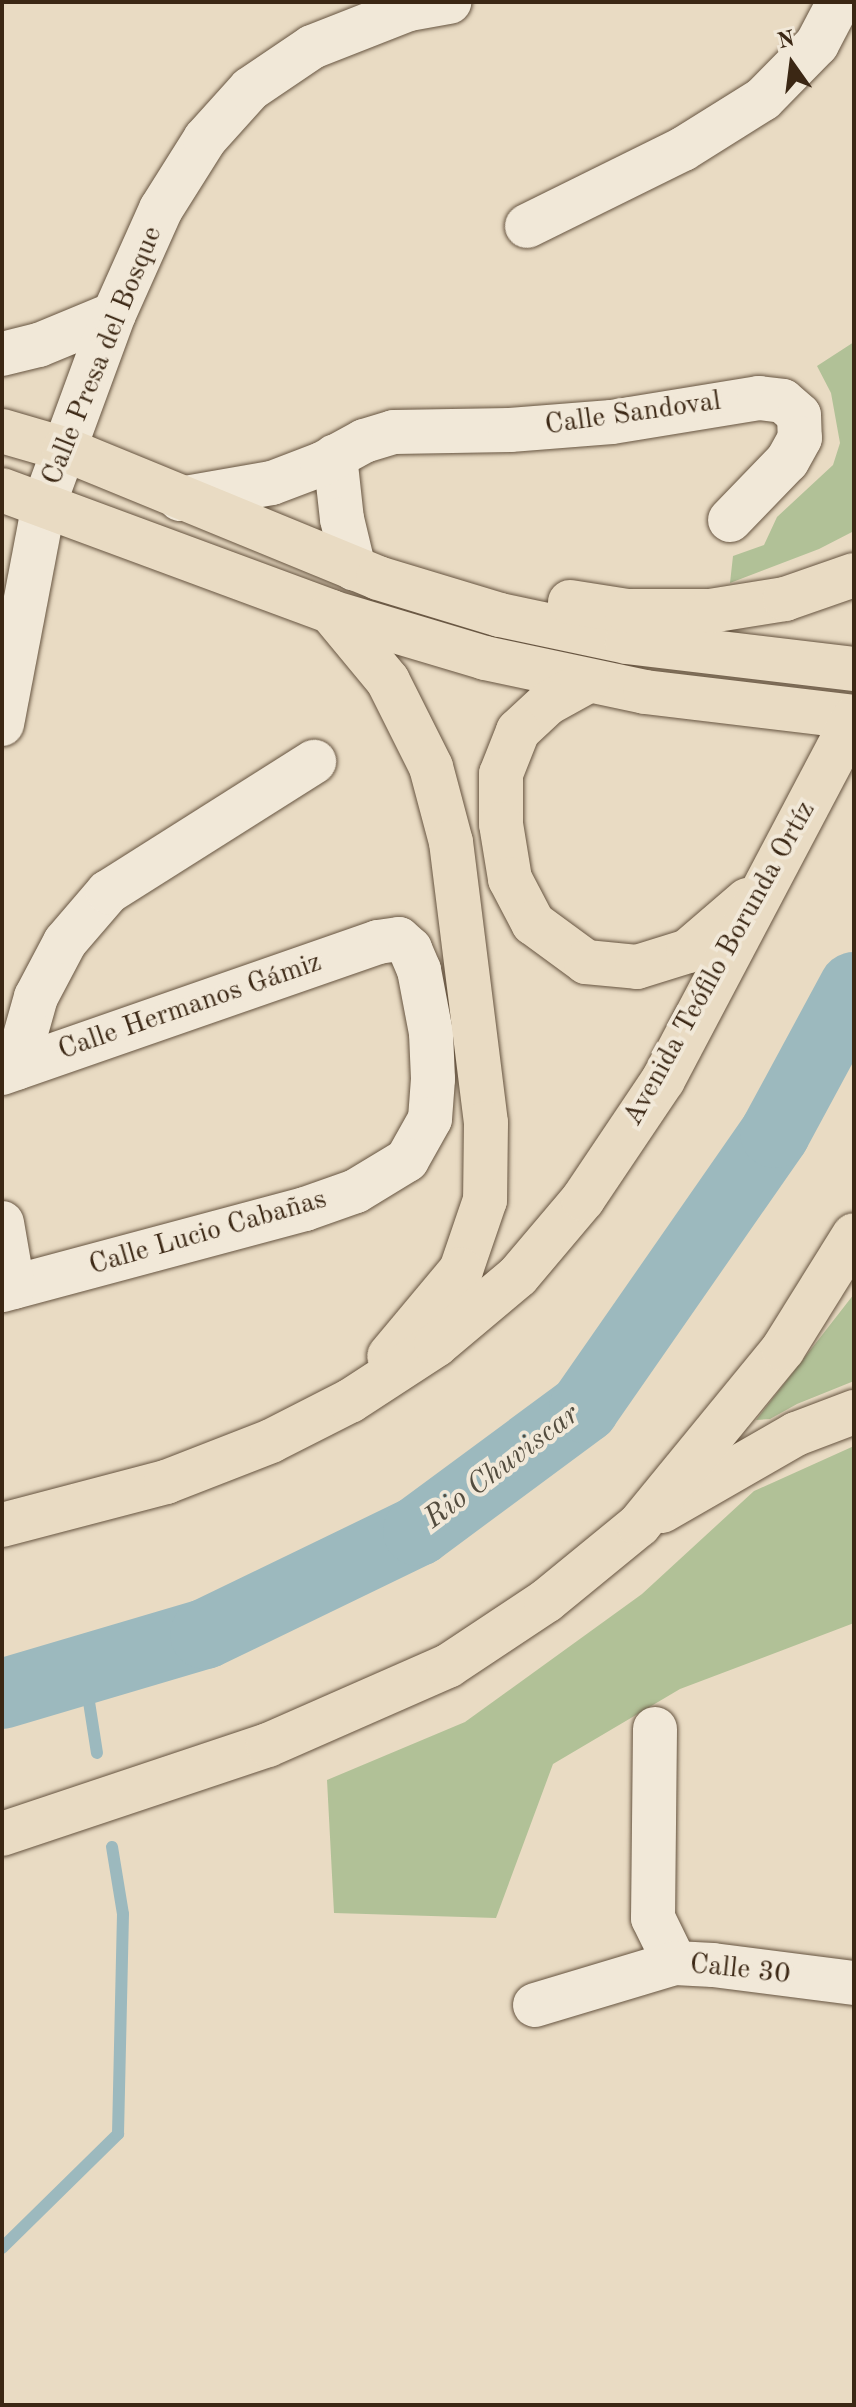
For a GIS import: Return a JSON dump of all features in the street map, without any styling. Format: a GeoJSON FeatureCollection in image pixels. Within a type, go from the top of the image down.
{"type":"FeatureCollection","features":[{"type":"Feature","properties":{"kind":"main road"},"geometry":{"type":"LineString","coordinates":[[2,431],[64,449],[366,574],[500,615],[627,642],[854,669]]}},
{"type":"Feature","properties":{"kind":"main road"},"geometry":{"type":"LineString","coordinates":[[2,490],[331,612],[485,658],[645,692],[854,717]]}},
{"type":"Feature","properties":{"kind":"main road"},"geometry":{"type":"LineString","coordinates":[[366,574],[627,611],[710,611],[785,599],[854,575]]}},
{"type":"Feature","properties":{"kind":"main road"},"geometry":{"type":"LineString","coordinates":[[331,612],[388,681],[431,767],[451,842],[486,1123],[485,1200],[461,1270],[350,1401]]}},
{"type":"Feature","properties":{"kind":"main road"},"geometry":{"type":"LineString","coordinates":[[588,681],[548,703],[518,731],[501,774],[501,824],[510,879],[533,923],[586,962],[637,967],[688,951],[764,885]]}},
{"type":"Feature","properties":{"kind":"main road","name":"Avenida Teófilo Borunda Ortíz"},"geometry":{"type":"LineString","coordinates":[[2,1525],[166,1482],[271,1441],[350,1401],[436,1345],[518,1276],[583,1199],[663,1080],[854,717]]}},
{"type":"Feature","properties":{"kind":"main road"},"geometry":{"type":"LineString","coordinates":[[639,1525],[783,1349],[854,1235]]}},
{"type":"Feature","properties":{"kind":"main road"},"geometry":{"type":"LineString","coordinates":[[2,1834],[268,1745],[448,1666],[546,1601],[639,1525],[796,1434],[854,1412]]}},
{"type":"Feature","properties":{"kind":"street"},"geometry":{"type":"LineString","coordinates":[[527,226],[683,149],[763,99],[817,44],[839,2]]}},
{"type":"Feature","properties":{"kind":"street","name":"Calle Presa del Bosque"},"geometry":{"type":"LineString","coordinates":[[2,724],[44,504],[114,314],[161,209],[205,139],[250,89],[312,47],[422,4]]}},
{"type":"Feature","properties":{"kind":"street"},"geometry":{"type":"LineString","coordinates":[[2,354],[39,345],[114,314]]}},
{"type":"Feature","properties":{"kind":"street","name":"Calle Sandoval"},"geometry":{"type":"LineString","coordinates":[[180,499],[272,483],[364,441],[394,432],[583,424],[759,398],[783,401],[799,415],[800,438],[787,461],[730,520]]}},
{"type":"Feature","properties":{"kind":"street"},"geometry":{"type":"LineString","coordinates":[[335,456],[342,519],[366,574]]}},
{"type":"Feature","properties":{"kind":"street"},"geometry":{"type":"LineString","coordinates":[[9,1071],[36,997],[65,942],[108,892],[314,762]]}},
{"type":"Feature","properties":{"kind":"street","name":"Calle Hermanos Gámiz"},"geometry":{"type":"LineString","coordinates":[[9,1071],[378,942],[399,939],[410,949],[419,970],[431,1033],[433,1079],[430,1119],[407,1160]]}},
{"type":"Feature","properties":{"kind":"street","name":"Calle Lucio Cabañas"},"geometry":{"type":"LineString","coordinates":[[8,1288],[305,1209],[356,1191],[407,1160]]}},
{"type":"Feature","properties":{"kind":"street"},"geometry":{"type":"LineString","coordinates":[[2,1223],[8,1288]]}},
{"type":"Feature","properties":{"kind":"street"},"geometry":{"type":"LineString","coordinates":[[655,1729],[653,1918],[675,1963]]}},
{"type":"Feature","properties":{"kind":"street","name":"Calle 30"},"geometry":{"type":"LineString","coordinates":[[535,2005],[675,1963],[854,1983]]}},
{"type":"Feature","properties":{"kind":"green space"},"geometry":{"type":"Polygon","coordinates":[[[854,342],[854,531],[819,549],[730,583],[733,556],[764,545],[777,517],[833,465],[840,443],[831,393],[817,366],[854,342]]]}},
{"type":"Feature","properties":{"kind":"green space"},"geometry":{"type":"Polygon","coordinates":[[[854,1294],[854,1381],[797,1404],[770,1419],[756,1420],[854,1294]]]}},
{"type":"Feature","properties":{"kind":"green space"},"geometry":{"type":"Polygon","coordinates":[[[854,1446],[854,1623],[680,1689],[553,1764],[496,1918],[334,1913],[327,1780],[465,1722],[642,1594],[754,1491],[854,1446]]]}},
{"type":"Feature","properties":{"kind":"waterway","name":"Rio Chuviscar"},"geometry":{"type":"LineString","coordinates":[[2,1694],[205,1634],[418,1531],[584,1408],[775,1133],[854,987]]}},
{"type":"Feature","properties":{"kind":"waterway"},"geometry":{"type":"LineString","coordinates":[[84,1670],[97,1753]]}},
{"type":"Feature","properties":{"kind":"waterway"},"geometry":{"type":"LineString","coordinates":[[2,2248],[118,2134],[123,1914],[112,1847]]}}]}
